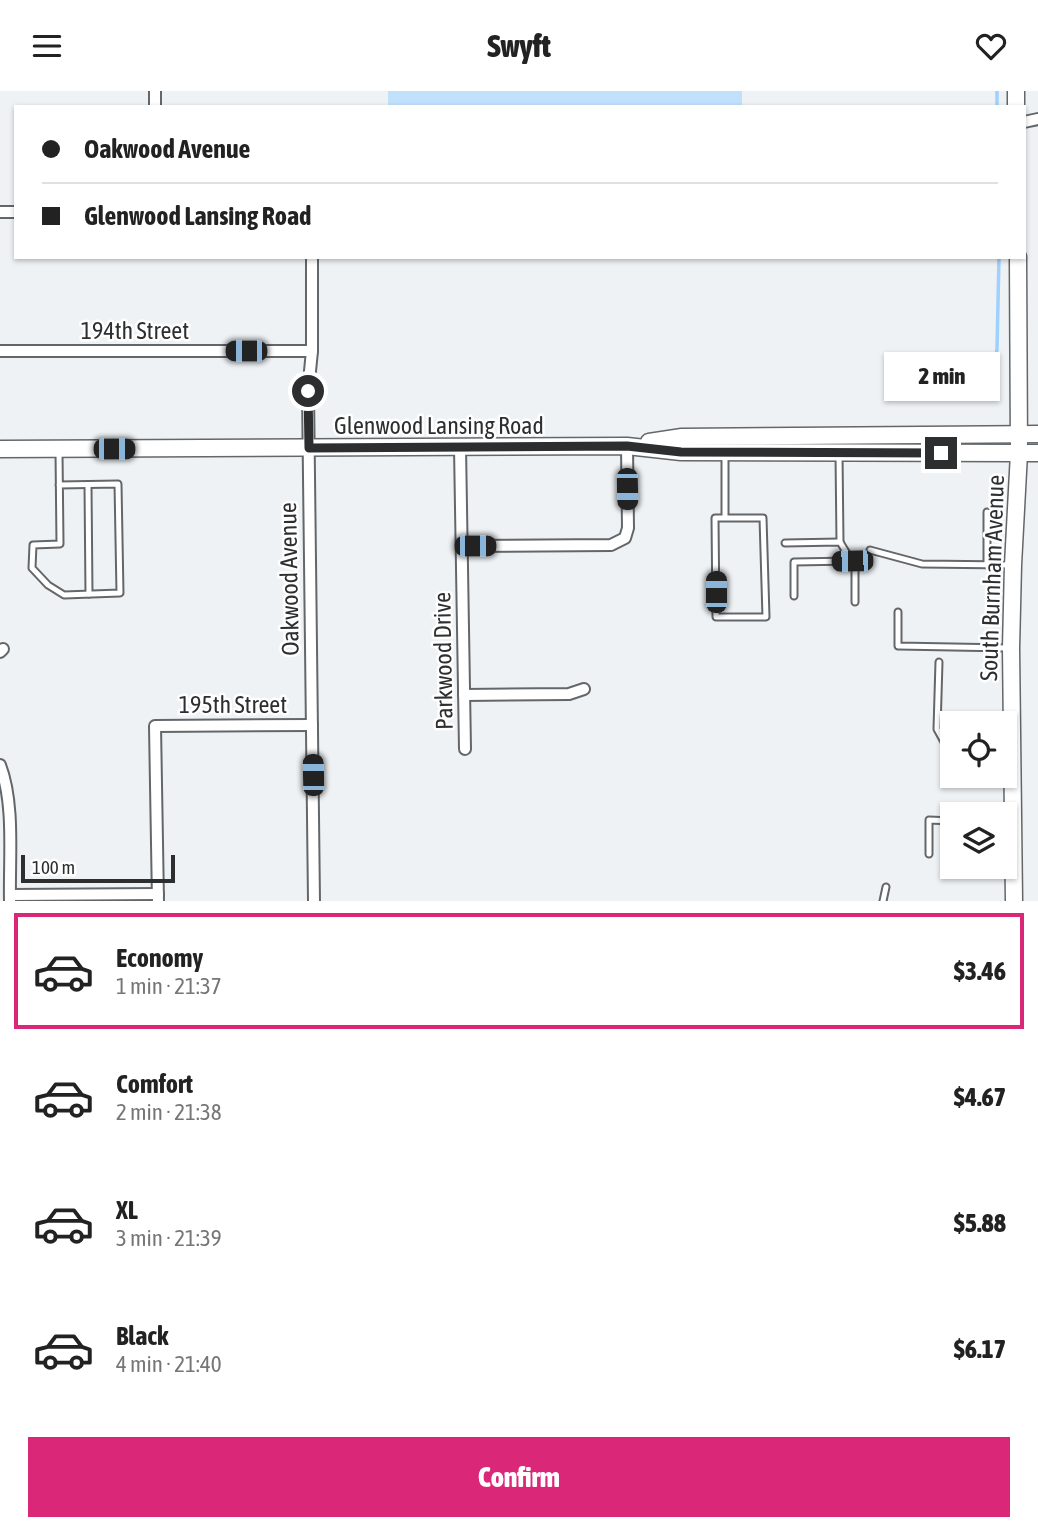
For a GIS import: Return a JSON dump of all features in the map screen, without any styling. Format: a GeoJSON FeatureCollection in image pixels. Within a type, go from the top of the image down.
{"type":"FeatureCollection","features":[{"type":"Feature","properties":{"kind":"main road","name":"South Burnham Avenue"},"geometry":{"type":"LineString","coordinates":[[1010,711],[1019,453],[1018,259]]}},
{"type":"Feature","properties":{"kind":"main road","name":"Glenwood Lansing Road"},"geometry":{"type":"LineString","coordinates":[[627,446],[682,437],[1038,434]]}},
{"type":"Feature","properties":{"kind":"main road","name":"Glenwood Lansing Road"},"geometry":{"type":"LineString","coordinates":[[0,449],[627,446],[681,452],[1038,453]]}},
{"type":"Feature","properties":{"kind":"main road","name":"South Burnham Avenue"},"geometry":{"type":"LineString","coordinates":[[1013,879],[1014,901]]}},
{"type":"Feature","properties":{"kind":"street","name":"Oakwood Avenue"},"geometry":{"type":"LineString","coordinates":[[312,259],[312,351],[308,391],[314,901]]}},
{"type":"Feature","properties":{"kind":"street","name":"194th Street"},"geometry":{"type":"LineString","coordinates":[[0,351],[312,351]]}},
{"type":"Feature","properties":{"kind":"street"},"geometry":{"type":"LineString","coordinates":[[462,546],[611,545],[625,538],[628,529],[627,446]]}},
{"type":"Feature","properties":{"kind":"street","name":"Parkwood Drive"},"geometry":{"type":"LineString","coordinates":[[460,447],[465,749]]}},
{"type":"Feature","properties":{"kind":"street"},"geometry":{"type":"LineString","coordinates":[[464,695],[569,694],[584,689]]}},
{"type":"Feature","properties":{"kind":"street","name":"195th Street"},"geometry":{"type":"LineString","coordinates":[[158,897],[155,726],[312,725]]}},
{"type":"Feature","properties":{"kind":"street"},"geometry":{"type":"LineString","coordinates":[[0,765],[9,807],[10,898],[158,897]]}},
{"type":"Feature","properties":{"kind":"lane"},"geometry":{"type":"LineString","coordinates":[[59,449],[59,485],[60,544],[33,545],[32,568],[48,585],[64,595],[120,593],[118,484],[59,485]]}},
{"type":"Feature","properties":{"kind":"lane"},"geometry":{"type":"LineString","coordinates":[[724,451],[725,518]]}},
{"type":"Feature","properties":{"kind":"lane"},"geometry":{"type":"LineString","coordinates":[[839,454],[840,542],[855,567],[855,602]]}},
{"type":"Feature","properties":{"kind":"lane"},"geometry":{"type":"LineString","coordinates":[[88,485],[89,594]]}},
{"type":"Feature","properties":{"kind":"lane"},"geometry":{"type":"LineString","coordinates":[[987,512],[987,565]]}},
{"type":"Feature","properties":{"kind":"lane"},"geometry":{"type":"LineString","coordinates":[[715,518],[725,518],[764,518],[766,617],[716,617],[715,518]]}},
{"type":"Feature","properties":{"kind":"lane"},"geometry":{"type":"LineString","coordinates":[[785,543],[840,542]]}},
{"type":"Feature","properties":{"kind":"lane"},"geometry":{"type":"LineString","coordinates":[[870,550],[922,564],[1013,565]]}},
{"type":"Feature","properties":{"kind":"lane"},"geometry":{"type":"LineString","coordinates":[[794,596],[794,562],[852,561]]}},
{"type":"Feature","properties":{"kind":"lane"},"geometry":{"type":"LineString","coordinates":[[898,613],[898,646],[1012,648]]}},
{"type":"Feature","properties":{"kind":"lane"},"geometry":{"type":"LineString","coordinates":[[939,662],[937,729],[940,734]]}},
{"type":"Feature","properties":{"kind":"lane"},"geometry":{"type":"LineString","coordinates":[[929,854],[929,821],[940,821]]}},
{"type":"Feature","properties":{"kind":"lane"},"geometry":{"type":"LineString","coordinates":[[883,901],[886,887]]}},
{"type":"Feature","properties":{"kind":"shaded area"},"geometry":{"type":"Polygon","coordinates":[[[388,91],[742,91],[742,105],[388,105],[388,91]]]}},
{"type":"Feature","properties":{"kind":"water"},"geometry":{"type":"Polygon","coordinates":[[[989,368],[998,370],[999,387],[994,394],[983,394],[979,389],[985,383],[989,368]]]}},
{"type":"Feature","properties":{"kind":"waterway"},"geometry":{"type":"LineString","coordinates":[[997,91],[997,105]]}},
{"type":"Feature","properties":{"kind":"waterway"},"geometry":{"type":"LineString","coordinates":[[994,368],[997,349],[999,259]]}},
{"type":"Feature","properties":{"kind":"route"},"geometry":{"type":"LineString","coordinates":[[308,391],[309,448],[627,446],[681,452],[941,453]]}}]}
